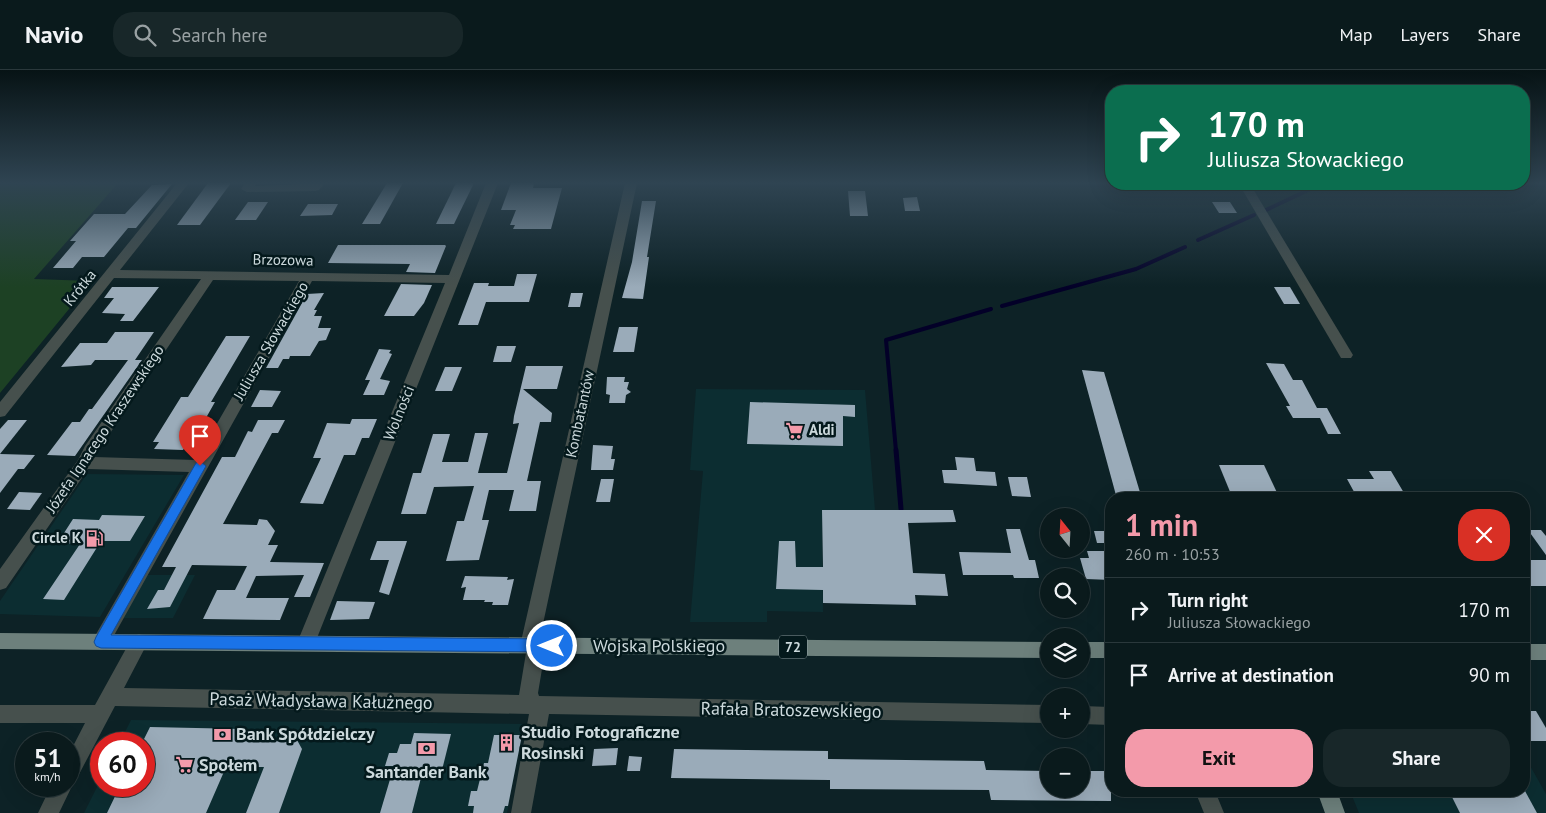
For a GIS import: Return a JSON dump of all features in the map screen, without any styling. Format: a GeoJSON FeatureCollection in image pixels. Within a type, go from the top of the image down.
{"type":"FeatureCollection","features":[{"type":"Feature","properties":{"kind":"main road","name":"Wojska Polskiego"},"geometry":{"type":"LineString","coordinates":[[0,640],[1040,650]]}},
{"type":"Feature","properties":{"kind":"main road"},"geometry":{"type":"LineString","coordinates":[[1090,650],[1105,650]]}},
{"type":"Feature","properties":{"kind":"main road"},"geometry":{"type":"LineString","coordinates":[[1530,652],[1546,652]]}},
{"type":"Feature","properties":{"kind":"main road"},"geometry":{"type":"LineString","coordinates":[[1328,797],[1335,813]]}},
{"type":"Feature","properties":{"kind":"street","name":"Krótka"},"geometry":{"type":"LineString","coordinates":[[0,412],[157,218]]}},
{"type":"Feature","properties":{"kind":"street","name":"Wolności"},"geometry":{"type":"LineString","coordinates":[[306,643],[478,218]]}},
{"type":"Feature","properties":{"kind":"street","name":"Kombatantów"},"geometry":{"type":"LineString","coordinates":[[521,813],[539,714],[528,694],[533,645],[624,218]]}},
{"type":"Feature","properties":{"kind":"street"},"geometry":{"type":"LineString","coordinates":[[1264,218],[1346,355]]}},
{"type":"Feature","properties":{"kind":"street","name":"Brzozowa"},"geometry":{"type":"LineString","coordinates":[[112,274],[454,279]]}},
{"type":"Feature","properties":{"kind":"street","name":"Józefa Ignacego Kraszewskiego"},"geometry":{"type":"LineString","coordinates":[[0,583],[84,463],[90,450],[210,275]]}},
{"type":"Feature","properties":{"kind":"street","name":"Juliusza Słowackiego"},"geometry":{"type":"LineString","coordinates":[[101,642],[308,276]]}},
{"type":"Feature","properties":{"kind":"street"},"geometry":{"type":"LineString","coordinates":[[84,463],[200,466]]}},
{"type":"Feature","properties":{"kind":"street"},"geometry":{"type":"LineString","coordinates":[[80,752],[139,642]]}},
{"type":"Feature","properties":{"kind":"street","name":"Pasaż Władysława Kałużnego"},"geometry":{"type":"LineString","coordinates":[[109,697],[533,704]]}},
{"type":"Feature","properties":{"kind":"street","name":"Rafała Bratoszewskiego"},"geometry":{"type":"LineString","coordinates":[[533,704],[1040,714]]}},
{"type":"Feature","properties":{"kind":"street"},"geometry":{"type":"LineString","coordinates":[[0,714],[100,714]]}},
{"type":"Feature","properties":{"kind":"street"},"geometry":{"type":"LineString","coordinates":[[1090,715],[1105,716]]}},
{"type":"Feature","properties":{"kind":"street"},"geometry":{"type":"LineString","coordinates":[[48,813],[56,797]]}},
{"type":"Feature","properties":{"kind":"street"},"geometry":{"type":"LineString","coordinates":[[1207,797],[1214,813]]}},
{"type":"Feature","properties":{"kind":"shaded area"},"geometry":{"type":"Polygon","coordinates":[[[696,389],[865,390],[875,510],[822,510],[823,612],[767,611],[767,622],[690,622],[703,471],[690,470],[696,389]]]}},
{"type":"Feature","properties":{"kind":"shaded area","name":"Circle K"},"geometry":{"type":"Polygon","coordinates":[[[87,474],[184,475],[100,617],[0,614],[0,601],[87,474]]]}},
{"type":"Feature","properties":{"kind":"shaded area"},"geometry":{"type":"Polygon","coordinates":[[[147,575],[195,575],[173,618],[123,618],[147,575]]]}},
{"type":"Feature","properties":{"kind":"shaded area"},"geometry":{"type":"Polygon","coordinates":[[[131,720],[524,724],[507,813],[84,813],[92,797],[155,797],[155,732],[125,732],[131,720]]]}},
{"type":"Feature","properties":{"kind":"shaded area"},"geometry":{"type":"Polygon","coordinates":[[[1530,766],[1546,794],[1546,813],[1359,813],[1352,797],[1530,797],[1530,766]]]}},
{"type":"Feature","properties":{"kind":"green space"},"geometry":{"type":"Polygon","coordinates":[[[0,218],[88,218],[34,279],[92,281],[0,393],[0,218]]]}},
{"type":"Feature","properties":{"kind":"building"},"geometry":{"type":"Polygon","coordinates":[[[91,218],[144,218],[136,228],[128,228],[104,257],[82,257],[73,268],[53,268],[76,241],[70,241],[91,218]]]}},
{"type":"Feature","properties":{"kind":"building"},"geometry":{"type":"Polygon","coordinates":[[[182,218],[205,218],[200,225],[177,225],[182,218]]]}},
{"type":"Feature","properties":{"kind":"building"},"geometry":{"type":"Polygon","coordinates":[[[237,218],[258,218],[256,220],[235,220],[237,218]]]}},
{"type":"Feature","properties":{"kind":"building"},"geometry":{"type":"Polygon","coordinates":[[[366,218],[384,218],[380,224],[362,224],[366,218]]]}},
{"type":"Feature","properties":{"kind":"building"},"geometry":{"type":"Polygon","coordinates":[[[439,218],[457,218],[454,224],[436,224],[439,218]]]}},
{"type":"Feature","properties":{"kind":"building"},"geometry":{"type":"Polygon","coordinates":[[[513,218],[554,218],[551,229],[513,229],[515,225],[510,225],[513,218]]]}},
{"type":"Feature","properties":{"kind":"building"},"geometry":{"type":"Polygon","coordinates":[[[639,218],[653,218],[643,299],[622,298],[632,262],[639,218]]]}},
{"type":"Feature","properties":{"kind":"building"},"geometry":{"type":"Polygon","coordinates":[[[338,245],[446,246],[435,273],[406,272],[410,264],[328,263],[338,245]]]}},
{"type":"Feature","properties":{"kind":"building"},"geometry":{"type":"Polygon","coordinates":[[[517,274],[537,274],[529,302],[486,302],[478,325],[458,325],[474,283],[489,283],[488,286],[514,286],[517,274]]]}},
{"type":"Feature","properties":{"kind":"building"},"geometry":{"type":"Polygon","coordinates":[[[401,284],[432,285],[424,303],[414,316],[384,316],[401,284]]]}},
{"type":"Feature","properties":{"kind":"building"},"geometry":{"type":"Polygon","coordinates":[[[112,287],[159,287],[133,321],[120,321],[125,314],[102,313],[114,298],[104,298],[112,287]]]}},
{"type":"Feature","properties":{"kind":"building"},"geometry":{"type":"Polygon","coordinates":[[[1274,287],[1290,287],[1300,304],[1284,304],[1274,287]]]}},
{"type":"Feature","properties":{"kind":"building"},"geometry":{"type":"Polygon","coordinates":[[[324,293],[314,310],[317,310],[314,316],[322,316],[318,328],[331,328],[326,340],[319,341],[310,356],[290,356],[289,359],[283,359],[278,368],[266,368],[307,294],[324,293]]]}},
{"type":"Feature","properties":{"kind":"building"},"geometry":{"type":"Polygon","coordinates":[[[571,293],[583,293],[580,307],[568,307],[571,293]]]}},
{"type":"Feature","properties":{"kind":"building"},"geometry":{"type":"Polygon","coordinates":[[[619,327],[638,327],[634,352],[613,352],[619,327]]]}},
{"type":"Feature","properties":{"kind":"building"},"geometry":{"type":"Polygon","coordinates":[[[115,332],[154,332],[135,360],[142,360],[75,456],[47,455],[72,422],[80,422],[89,409],[92,409],[128,360],[95,360],[91,365],[61,367],[80,343],[107,343],[115,332]]]}},
{"type":"Feature","properties":{"kind":"building"},"geometry":{"type":"Polygon","coordinates":[[[226,336],[250,336],[211,402],[215,402],[194,439],[190,439],[183,450],[154,449],[159,442],[153,442],[181,397],[188,397],[226,336]]]}},
{"type":"Feature","properties":{"kind":"building"},"geometry":{"type":"Polygon","coordinates":[[[497,346],[516,346],[511,362],[493,362],[497,346]]]}},
{"type":"Feature","properties":{"kind":"building"},"geometry":{"type":"Polygon","coordinates":[[[379,349],[391,350],[389,353],[392,354],[380,379],[390,381],[384,395],[363,395],[370,380],[365,380],[379,349]]]}},
{"type":"Feature","properties":{"kind":"building"},"geometry":{"type":"Polygon","coordinates":[[[1266,363],[1284,364],[1293,380],[1302,380],[1317,408],[1327,408],[1341,434],[1328,434],[1320,418],[1293,418],[1286,406],[1290,406],[1266,363]]]}},
{"type":"Feature","properties":{"kind":"building"},"geometry":{"type":"Polygon","coordinates":[[[526,366],[563,366],[557,389],[523,389],[552,413],[551,422],[540,422],[527,481],[541,481],[536,511],[509,511],[514,490],[489,490],[482,520],[489,520],[479,560],[446,561],[457,521],[464,521],[474,486],[434,487],[426,514],[401,514],[413,473],[421,473],[433,434],[450,434],[442,462],[468,462],[475,433],[488,433],[478,473],[507,473],[519,423],[513,424],[514,416],[526,366]]]}},
{"type":"Feature","properties":{"kind":"building"},"geometry":{"type":"Polygon","coordinates":[[[445,367],[462,367],[452,391],[435,391],[445,367]]]}},
{"type":"Feature","properties":{"kind":"building"},"geometry":{"type":"Polygon","coordinates":[[[1082,370],[1104,372],[1140,492],[1115,492],[1082,370]]]}},
{"type":"Feature","properties":{"kind":"building"},"geometry":{"type":"Polygon","coordinates":[[[607,377],[625,377],[624,382],[629,382],[627,389],[631,392],[626,395],[625,403],[609,403],[610,395],[606,394],[607,377]]]}},
{"type":"Feature","properties":{"kind":"building"},"geometry":{"type":"Polygon","coordinates":[[[260,390],[281,391],[272,407],[251,407],[260,390]]]}},
{"type":"Feature","properties":{"kind":"building","name":"Aldi"},"geometry":{"type":"Polygon","coordinates":[[[750,402],[855,405],[855,417],[843,416],[843,446],[747,444],[750,402]]]}},
{"type":"Feature","properties":{"kind":"building"},"geometry":{"type":"Polygon","coordinates":[[[352,419],[377,419],[369,438],[362,438],[355,455],[344,455],[323,504],[300,503],[321,458],[313,458],[327,423],[350,424],[352,419]]]}},
{"type":"Feature","properties":{"kind":"building"},"geometry":{"type":"Polygon","coordinates":[[[8,420],[27,420],[0,454],[0,429],[8,420]]]}},
{"type":"Feature","properties":{"kind":"building"},"geometry":{"type":"Polygon","coordinates":[[[258,420],[285,420],[278,433],[272,433],[223,524],[257,525],[259,519],[267,520],[275,531],[268,545],[278,545],[270,562],[324,563],[310,597],[294,597],[304,575],[256,576],[246,598],[289,598],[280,620],[203,619],[217,590],[235,590],[247,566],[192,565],[170,607],[147,609],[158,590],[164,590],[176,567],[162,567],[222,457],[235,457],[248,431],[252,432],[258,420]]]}},
{"type":"Feature","properties":{"kind":"building"},"geometry":{"type":"Polygon","coordinates":[[[593,445],[613,446],[611,459],[615,459],[613,470],[591,470],[593,445]]]}},
{"type":"Feature","properties":{"kind":"building"},"geometry":{"type":"Polygon","coordinates":[[[0,454],[35,455],[24,469],[18,469],[0,493],[0,454]]]}},
{"type":"Feature","properties":{"kind":"building"},"geometry":{"type":"Polygon","coordinates":[[[955,457],[974,458],[976,471],[995,472],[997,486],[944,483],[942,470],[957,470],[955,457]]]}},
{"type":"Feature","properties":{"kind":"building"},"geometry":{"type":"Polygon","coordinates":[[[1219,465],[1264,465],[1277,492],[1230,492],[1219,465]]]}},
{"type":"Feature","properties":{"kind":"building"},"geometry":{"type":"Polygon","coordinates":[[[1369,471],[1391,471],[1403,492],[1354,492],[1347,479],[1374,479],[1369,471]]]}},
{"type":"Feature","properties":{"kind":"building"},"geometry":{"type":"Polygon","coordinates":[[[1008,477],[1027,477],[1031,497],[1012,496],[1008,477]]]}},
{"type":"Feature","properties":{"kind":"building"},"geometry":{"type":"Polygon","coordinates":[[[601,479],[614,479],[610,502],[596,502],[601,479]]]}},
{"type":"Feature","properties":{"kind":"building"},"geometry":{"type":"Polygon","coordinates":[[[19,492],[42,493],[30,510],[7,509],[19,492]]]}},
{"type":"Feature","properties":{"kind":"building"},"geometry":{"type":"Polygon","coordinates":[[[822,510],[953,510],[956,522],[908,523],[913,573],[945,574],[948,596],[915,595],[916,605],[823,603],[823,590],[776,589],[779,541],[795,541],[796,567],[823,567],[822,510]]]}},
{"type":"Feature","properties":{"kind":"building"},"geometry":{"type":"Polygon","coordinates":[[[102,515],[145,516],[130,541],[101,541],[64,600],[43,599],[80,544],[47,542],[64,533],[73,519],[99,520],[102,515]]]}},
{"type":"Feature","properties":{"kind":"building"},"geometry":{"type":"Polygon","coordinates":[[[1006,529],[1020,529],[1029,560],[1035,560],[1039,578],[1014,578],[1013,575],[963,575],[959,552],[1011,553],[1006,529]]]}},
{"type":"Feature","properties":{"kind":"building"},"geometry":{"type":"Polygon","coordinates":[[[1530,530],[1541,530],[1546,536],[1546,555],[1530,530]]]}},
{"type":"Feature","properties":{"kind":"building"},"geometry":{"type":"Polygon","coordinates":[[[1094,531],[1105,531],[1105,543],[1097,543],[1094,531]]]}},
{"type":"Feature","properties":{"kind":"building"},"geometry":{"type":"Polygon","coordinates":[[[377,541],[407,541],[389,595],[379,592],[389,560],[370,560],[377,541]]]}},
{"type":"Feature","properties":{"kind":"building"},"geometry":{"type":"Polygon","coordinates":[[[1090,551],[1104,551],[1105,580],[1090,579],[1090,568],[1083,568],[1080,558],[1090,558],[1090,551]]]}},
{"type":"Feature","properties":{"kind":"building"},"geometry":{"type":"Polygon","coordinates":[[[1530,560],[1546,560],[1546,586],[1530,586],[1530,560]]]}},
{"type":"Feature","properties":{"kind":"building"},"geometry":{"type":"Polygon","coordinates":[[[465,576],[508,577],[507,580],[514,579],[508,605],[492,605],[493,602],[484,602],[485,600],[463,600],[466,587],[461,588],[465,576]]]}},
{"type":"Feature","properties":{"kind":"building"},"geometry":{"type":"Polygon","coordinates":[[[337,601],[375,602],[369,619],[330,620],[337,601]]]}},
{"type":"Feature","properties":{"kind":"building"},"geometry":{"type":"Polygon","coordinates":[[[1530,711],[1536,711],[1546,728],[1546,741],[1530,741],[1530,711]]]}},
{"type":"Feature","properties":{"kind":"building","name":"Społem"},"geometry":{"type":"Polygon","coordinates":[[[150,727],[242,729],[238,739],[297,740],[302,749],[279,813],[246,813],[264,767],[226,767],[206,813],[107,813],[115,797],[155,797],[155,732],[148,732],[150,727]]]}},
{"type":"Feature","properties":{"kind":"building"},"geometry":{"type":"Polygon","coordinates":[[[414,733],[451,734],[442,770],[423,770],[412,813],[380,813],[394,766],[385,766],[389,753],[397,753],[400,744],[411,744],[414,733]]]}},
{"type":"Feature","properties":{"kind":"building"},"geometry":{"type":"Polygon","coordinates":[[[494,735],[522,735],[508,806],[505,806],[503,813],[473,813],[474,806],[468,806],[471,791],[477,791],[484,763],[488,763],[494,735]]]}},
{"type":"Feature","properties":{"kind":"building"},"geometry":{"type":"Polygon","coordinates":[[[618,748],[616,765],[592,766],[594,749],[618,748]]]}},
{"type":"Feature","properties":{"kind":"building"},"geometry":{"type":"Polygon","coordinates":[[[674,749],[828,751],[828,759],[984,761],[986,770],[1040,771],[1040,798],[1090,798],[1090,771],[1105,771],[1105,797],[1111,797],[1111,801],[991,800],[989,790],[830,789],[830,780],[671,778],[674,749]]]}},
{"type":"Feature","properties":{"kind":"building"},"geometry":{"type":"Polygon","coordinates":[[[629,756],[642,757],[640,771],[627,771],[629,756]]]}},
{"type":"Feature","properties":{"kind":"building"},"geometry":{"type":"Polygon","coordinates":[[[1452,797],[1528,797],[1537,813],[1460,813],[1452,797]]]}},
{"type":"Feature","properties":{"kind":"waterway"},"geometry":{"type":"LineString","coordinates":[[1198,240],[1248,218]]}},
{"type":"Feature","properties":{"kind":"waterway"},"geometry":{"type":"LineString","coordinates":[[1002,306],[1136,269],[1185,247]]}},
{"type":"Feature","properties":{"kind":"waterway"},"geometry":{"type":"LineString","coordinates":[[896,451],[886,340],[991,309]]}},
{"type":"Feature","properties":{"kind":"waterway"},"geometry":{"type":"LineString","coordinates":[[896,450],[901,509]]}},
{"type":"Feature","properties":{"kind":"place","name":"Aldi"},"geometry":{"type":"Point","coordinates":[795,430]}},
{"type":"Feature","properties":{"kind":"place","name":"Circle K"},"geometry":{"type":"Point","coordinates":[95,538]}},
{"type":"Feature","properties":{"kind":"place","name":"Bank Spółdzielczy"},"geometry":{"type":"Point","coordinates":[222,734]}},
{"type":"Feature","properties":{"kind":"place","name":"Studio Fotograficzne Rosinski"},"geometry":{"type":"Point","coordinates":[507,742]}},
{"type":"Feature","properties":{"kind":"place","name":"Santander Bank"},"geometry":{"type":"Point","coordinates":[426,749]}},
{"type":"Feature","properties":{"kind":"place","name":"Społem"},"geometry":{"type":"Point","coordinates":[185,765]}},
{"type":"Feature","properties":{"kind":"route"},"geometry":{"type":"LineString","coordinates":[[200,466],[101,642],[552,646]]}}]}
